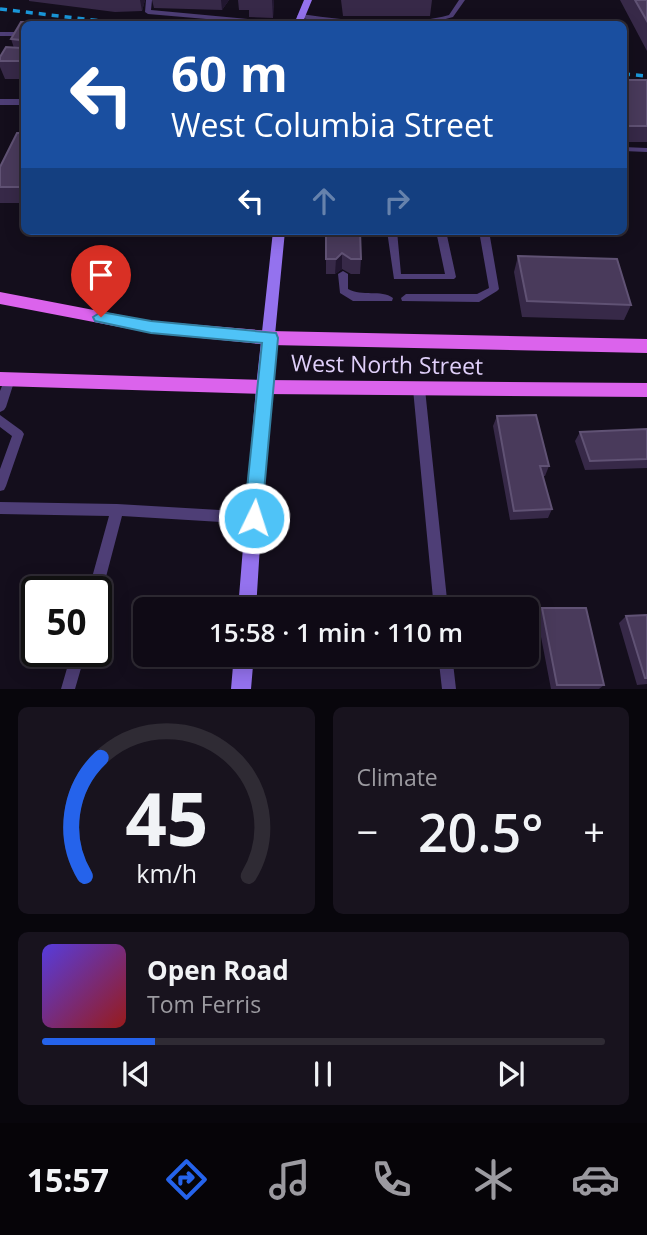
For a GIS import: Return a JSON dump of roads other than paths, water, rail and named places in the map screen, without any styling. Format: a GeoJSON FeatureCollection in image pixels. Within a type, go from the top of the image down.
{"type":"FeatureCollection","features":[{"type":"Feature","properties":{"kind":"main road"},"geometry":{"type":"LineString","coordinates":[[299,20],[308,0]]}},
{"type":"Feature","properties":{"kind":"main road"},"geometry":{"type":"LineString","coordinates":[[248,597],[263,387],[279,235]]}},
{"type":"Feature","properties":{"kind":"main road","name":"West North Street"},"geometry":{"type":"LineString","coordinates":[[0,298],[151,327],[270,338],[647,346]]}},
{"type":"Feature","properties":{"kind":"main road","name":"West North Street"},"geometry":{"type":"LineString","coordinates":[[5,379],[263,387],[647,390]]}},
{"type":"Feature","properties":{"kind":"main road"},"geometry":{"type":"LineString","coordinates":[[242,689],[243,667]]}},
{"type":"Feature","properties":{"kind":"street"},"geometry":{"type":"LineString","coordinates":[[0,102],[21,102]]}},
{"type":"Feature","properties":{"kind":"lane"},"geometry":{"type":"LineString","coordinates":[[149,0],[148,12],[247,21]]}},
{"type":"Feature","properties":{"kind":"lane"},"geometry":{"type":"LineString","coordinates":[[299,20],[431,20],[451,16],[462,0]]}},
{"type":"Feature","properties":{"kind":"lane"},"geometry":{"type":"LineString","coordinates":[[0,34],[21,34]]}},
{"type":"Feature","properties":{"kind":"lane"},"geometry":{"type":"LineString","coordinates":[[627,149],[647,150]]}},
{"type":"Feature","properties":{"kind":"lane"},"geometry":{"type":"LineString","coordinates":[[392,235],[397,277],[450,277],[442,235]]}},
{"type":"Feature","properties":{"kind":"lane"},"geometry":{"type":"LineString","coordinates":[[406,298],[479,298],[494,289],[485,235]]}},
{"type":"Feature","properties":{"kind":"lane"},"geometry":{"type":"LineString","coordinates":[[343,274],[343,291],[353,297],[388,298]]}},
{"type":"Feature","properties":{"kind":"lane"},"geometry":{"type":"LineString","coordinates":[[0,407],[5,379]]}},
{"type":"Feature","properties":{"kind":"lane"},"geometry":{"type":"LineString","coordinates":[[419,389],[440,597]]}},
{"type":"Feature","properties":{"kind":"lane"},"geometry":{"type":"LineString","coordinates":[[0,420],[18,434],[0,486]]}},
{"type":"Feature","properties":{"kind":"lane"},"geometry":{"type":"LineString","coordinates":[[0,508],[117,510],[254,518]]}},
{"type":"Feature","properties":{"kind":"lane"},"geometry":{"type":"LineString","coordinates":[[99,576],[117,510]]}},
{"type":"Feature","properties":{"kind":"lane"},"geometry":{"type":"LineString","coordinates":[[68,689],[74,667]]}},
{"type":"Feature","properties":{"kind":"lane"},"geometry":{"type":"LineString","coordinates":[[447,667],[449,689]]}},
{"type":"Feature","properties":{"kind":"railway"},"geometry":{"type":"LineString","coordinates":[[0,9],[101,21]]}},
{"type":"Feature","properties":{"kind":"railway"},"geometry":{"type":"LineString","coordinates":[[627,74],[647,76]]}}]}
